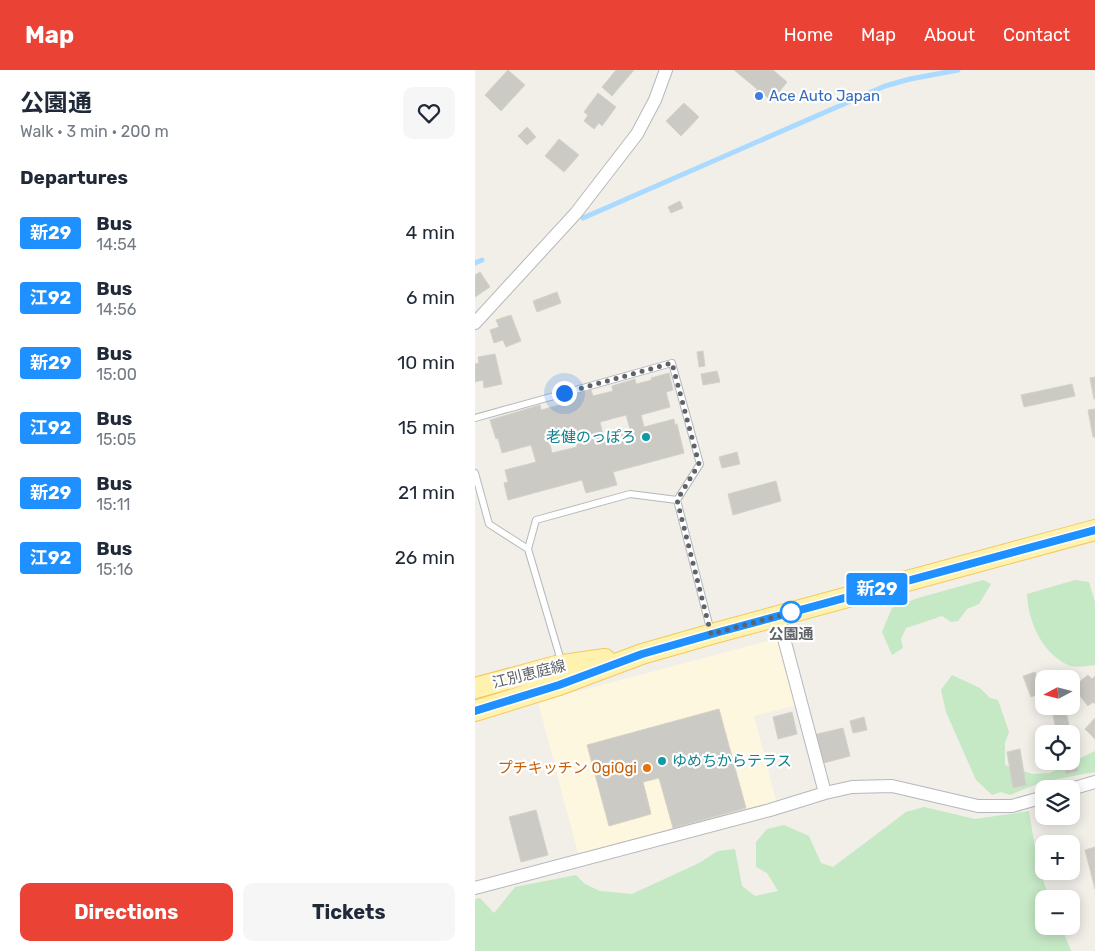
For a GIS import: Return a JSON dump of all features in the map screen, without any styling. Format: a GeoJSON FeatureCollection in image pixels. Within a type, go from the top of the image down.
{"type":"FeatureCollection","features":[{"type":"Feature","properties":{"kind":"main road","name":"江別恵庭線"},"geometry":{"type":"LineString","coordinates":[[475,711],[559,685],[642,654],[1095,530]]}},
{"type":"Feature","properties":{"kind":"main road","name":"江別恵庭線"},"geometry":{"type":"LineString","coordinates":[[475,688],[562,665],[642,654]]}},
{"type":"Feature","properties":{"kind":"street"},"geometry":{"type":"LineString","coordinates":[[475,323],[576,213],[637,134],[655,100],[666,70]]}},
{"type":"Feature","properties":{"kind":"street"},"geometry":{"type":"LineString","coordinates":[[778,616],[825,793]]}},
{"type":"Feature","properties":{"kind":"street"},"geometry":{"type":"LineString","coordinates":[[1080,786],[1095,782]]}},
{"type":"Feature","properties":{"kind":"street"},"geometry":{"type":"LineString","coordinates":[[475,888],[852,787],[892,786],[978,806],[1013,806],[1035,800]]}},
{"type":"Feature","properties":{"kind":"lane"},"geometry":{"type":"LineString","coordinates":[[475,418],[672,363],[699,464],[677,500],[711,634]]}},
{"type":"Feature","properties":{"kind":"lane"},"geometry":{"type":"LineString","coordinates":[[475,473],[489,524],[528,549]]}},
{"type":"Feature","properties":{"kind":"lane"},"geometry":{"type":"LineString","coordinates":[[562,665],[528,549],[536,520],[630,494],[677,500]]}},
{"type":"Feature","properties":{"kind":"shaded area","name":"ゆめちからテラス"},"geometry":{"type":"Polygon","coordinates":[[[779,638],[797,705],[754,716],[777,804],[579,857],[538,702],[779,638]]]}},
{"type":"Feature","properties":{"kind":"green space"},"geometry":{"type":"Polygon","coordinates":[[[983,580],[991,584],[979,604],[967,609],[958,621],[951,622],[942,616],[906,628],[901,639],[903,648],[892,655],[882,632],[892,608],[918,598],[983,580]]]}},
{"type":"Feature","properties":{"kind":"green space"},"geometry":{"type":"Polygon","coordinates":[[[1075,580],[1089,582],[1095,602],[1095,665],[1074,666],[1059,660],[1051,653],[1038,635],[1030,615],[1027,594],[1075,580]]]}},
{"type":"Feature","properties":{"kind":"green space"},"geometry":{"type":"Polygon","coordinates":[[[952,675],[980,688],[990,698],[998,700],[1009,732],[1005,743],[1005,765],[1032,774],[1050,773],[1056,770],[1080,770],[1080,758],[1095,751],[1095,772],[1053,780],[1035,780],[1035,785],[1010,795],[1001,792],[992,795],[976,780],[946,712],[941,690],[952,675]]]}},
{"type":"Feature","properties":{"kind":"green space"},"geometry":{"type":"Polygon","coordinates":[[[924,807],[975,819],[1029,811],[1035,848],[1035,880],[1043,880],[1047,890],[1035,890],[1035,935],[1065,935],[1071,951],[475,951],[475,899],[480,898],[494,913],[515,887],[576,875],[585,884],[600,891],[632,894],[699,863],[718,851],[735,849],[742,886],[755,896],[778,891],[767,873],[756,867],[756,842],[767,829],[784,825],[809,836],[821,863],[833,867],[906,812],[924,807]]]}},
{"type":"Feature","properties":{"kind":"building"},"geometry":{"type":"Polygon","coordinates":[[[508,70],[525,85],[501,111],[485,95],[508,70]]]}},
{"type":"Feature","properties":{"kind":"building"},"geometry":{"type":"Polygon","coordinates":[[[616,70],[634,70],[612,96],[602,87],[616,70]]]}},
{"type":"Feature","properties":{"kind":"building"},"geometry":{"type":"Polygon","coordinates":[[[734,70],[773,70],[787,82],[772,101],[762,93],[759,96],[755,92],[757,89],[734,70]]]}},
{"type":"Feature","properties":{"kind":"building"},"geometry":{"type":"Polygon","coordinates":[[[598,93],[616,107],[602,126],[599,123],[594,129],[584,121],[588,115],[584,112],[598,93]]]}},
{"type":"Feature","properties":{"kind":"building"},"geometry":{"type":"Polygon","coordinates":[[[684,103],[699,117],[681,136],[666,121],[684,103]]]}},
{"type":"Feature","properties":{"kind":"building"},"geometry":{"type":"Polygon","coordinates":[[[527,127],[536,137],[527,145],[518,136],[527,127]]]}},
{"type":"Feature","properties":{"kind":"building"},"geometry":{"type":"Polygon","coordinates":[[[559,139],[579,155],[564,172],[545,156],[559,139]]]}},
{"type":"Feature","properties":{"kind":"building"},"geometry":{"type":"Polygon","coordinates":[[[680,201],[683,208],[671,213],[668,207],[680,201]]]}},
{"type":"Feature","properties":{"kind":"building"},"geometry":{"type":"Polygon","coordinates":[[[480,272],[490,287],[475,297],[475,275],[480,272]]]}},
{"type":"Feature","properties":{"kind":"building"},"geometry":{"type":"Polygon","coordinates":[[[557,292],[561,303],[537,312],[533,301],[557,292]]]}},
{"type":"Feature","properties":{"kind":"building"},"geometry":{"type":"Polygon","coordinates":[[[511,315],[521,341],[506,347],[503,340],[494,343],[490,330],[499,327],[496,320],[511,315]]]}},
{"type":"Feature","properties":{"kind":"building"},"geometry":{"type":"Polygon","coordinates":[[[703,351],[705,366],[699,367],[697,352],[703,351]]]}},
{"type":"Feature","properties":{"kind":"building"},"geometry":{"type":"Polygon","coordinates":[[[495,354],[502,384],[484,388],[483,380],[475,382],[475,364],[479,363],[478,357],[495,354]]]}},
{"type":"Feature","properties":{"kind":"building"},"geometry":{"type":"Polygon","coordinates":[[[717,371],[720,382],[703,385],[701,374],[717,371]]]}},
{"type":"Feature","properties":{"kind":"building","name":"老健のっぽろ"},"geometry":{"type":"Polygon","coordinates":[[[669,373],[673,390],[666,392],[670,407],[641,415],[644,427],[674,419],[684,453],[613,472],[617,485],[586,493],[582,480],[508,500],[504,483],[508,482],[505,470],[536,462],[531,445],[502,453],[490,420],[540,405],[541,410],[563,404],[562,398],[591,390],[593,396],[613,391],[612,386],[635,379],[636,384],[652,380],[651,378],[669,373]],[[626,415],[600,422],[604,439],[631,432],[626,415]],[[572,429],[548,436],[552,453],[577,447],[572,429]]]}},
{"type":"Feature","properties":{"kind":"building"},"geometry":{"type":"Polygon","coordinates":[[[1095,377],[1095,399],[1094,399],[1090,378],[1095,377]]]}},
{"type":"Feature","properties":{"kind":"building"},"geometry":{"type":"Polygon","coordinates":[[[1072,384],[1075,396],[1024,407],[1021,395],[1072,384]]]}},
{"type":"Feature","properties":{"kind":"building"},"geometry":{"type":"Polygon","coordinates":[[[1095,409],[1095,437],[1093,437],[1088,410],[1095,409]]]}},
{"type":"Feature","properties":{"kind":"building"},"geometry":{"type":"Polygon","coordinates":[[[737,452],[740,464],[722,468],[719,457],[737,452]]]}},
{"type":"Feature","properties":{"kind":"building"},"geometry":{"type":"Polygon","coordinates":[[[776,481],[781,501],[733,515],[728,494],[776,481]]]}},
{"type":"Feature","properties":{"kind":"building"},"geometry":{"type":"Polygon","coordinates":[[[1035,672],[1035,695],[1031,697],[1023,676],[1035,672]]]}},
{"type":"Feature","properties":{"kind":"building"},"geometry":{"type":"Polygon","coordinates":[[[1088,675],[1092,679],[1095,676],[1095,704],[1093,702],[1088,706],[1080,696],[1080,681],[1088,675]]]}},
{"type":"Feature","properties":{"kind":"building","name":"ゆめちからテラス"},"geometry":{"type":"Polygon","coordinates":[[[719,709],[746,808],[673,828],[659,778],[643,782],[651,814],[609,826],[587,745],[719,709]]]}},
{"type":"Feature","properties":{"kind":"building"},"geometry":{"type":"Polygon","coordinates":[[[792,712],[797,734],[778,739],[773,717],[792,712]]]}},
{"type":"Feature","properties":{"kind":"building"},"geometry":{"type":"Polygon","coordinates":[[[1053,715],[1067,715],[1069,725],[1055,725],[1053,715]]]}},
{"type":"Feature","properties":{"kind":"building"},"geometry":{"type":"Polygon","coordinates":[[[864,717],[867,730],[853,733],[850,721],[864,717]]]}},
{"type":"Feature","properties":{"kind":"building"},"geometry":{"type":"Polygon","coordinates":[[[1095,718],[1095,739],[1085,729],[1095,718]]]}},
{"type":"Feature","properties":{"kind":"building"},"geometry":{"type":"Polygon","coordinates":[[[843,728],[850,756],[820,764],[813,735],[843,728]]]}},
{"type":"Feature","properties":{"kind":"building"},"geometry":{"type":"Polygon","coordinates":[[[1020,749],[1026,785],[1013,788],[1007,752],[1020,749]]]}},
{"type":"Feature","properties":{"kind":"building"},"geometry":{"type":"Polygon","coordinates":[[[1065,770],[1078,770],[1078,771],[1066,774],[1065,770]]]}},
{"type":"Feature","properties":{"kind":"building"},"geometry":{"type":"Polygon","coordinates":[[[536,810],[548,855],[521,862],[509,817],[536,810]]]}},
{"type":"Feature","properties":{"kind":"building"},"geometry":{"type":"Polygon","coordinates":[[[1095,847],[1095,889],[1085,850],[1095,847]]]}},
{"type":"Feature","properties":{"kind":"waterway"},"geometry":{"type":"LineString","coordinates":[[583,218],[885,86],[958,70]]}},
{"type":"Feature","properties":{"kind":"waterway"},"geometry":{"type":"LineString","coordinates":[[475,263],[482,260]]}},
{"type":"Feature","properties":{"kind":"bus line","name":"新29"},"geometry":{"type":"LineString","coordinates":[[475,711],[559,685],[642,654],[1095,530]]}},
{"type":"Feature","properties":{"kind":"place","name":"Ace Auto Japan"},"geometry":{"type":"Point","coordinates":[759,96]}},
{"type":"Feature","properties":{"kind":"place","name":"老健のっぽろ"},"geometry":{"type":"Point","coordinates":[646,437]}},
{"type":"Feature","properties":{"kind":"place","name":"公園通"},"geometry":{"type":"Point","coordinates":[791,612]}},
{"type":"Feature","properties":{"kind":"place","name":"ゆめちからテラス"},"geometry":{"type":"Point","coordinates":[662,761]}},
{"type":"Feature","properties":{"kind":"place","name":"プチキッチン OgiOgi"},"geometry":{"type":"Point","coordinates":[647,768]}},
{"type":"Feature","properties":{"kind":"route"},"geometry":{"type":"LineString","coordinates":[[564,393],[672,363],[699,464],[677,500],[711,634],[797,611],[791,612]]}}]}
